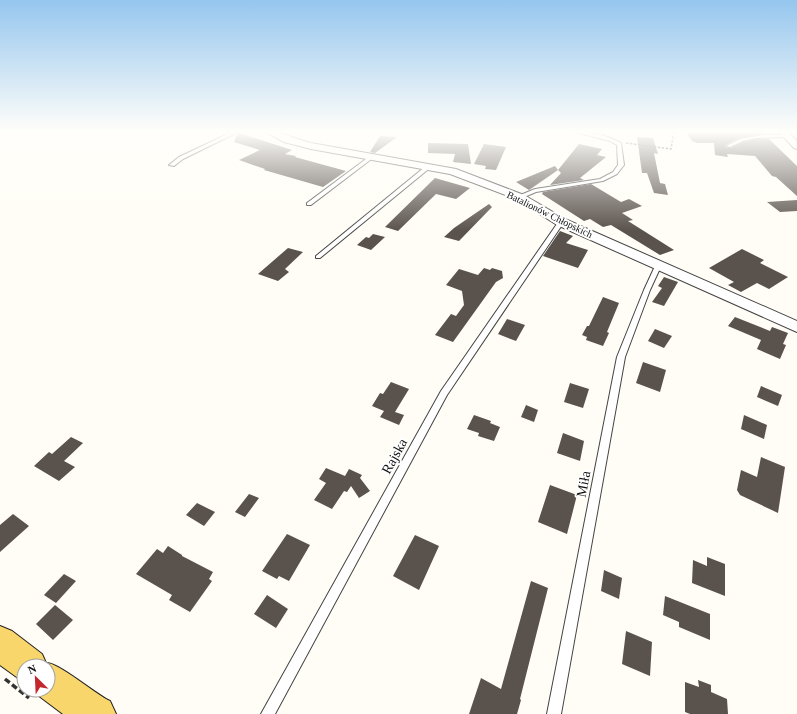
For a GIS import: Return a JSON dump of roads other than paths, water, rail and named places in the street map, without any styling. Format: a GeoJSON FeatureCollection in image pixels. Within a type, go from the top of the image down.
{"type":"FeatureCollection","features":[{"type":"Feature","properties":{"kind":"main road"},"geometry":{"type":"LineString","coordinates":[[0,643],[20,658]]}},
{"type":"Feature","properties":{"kind":"main road"},"geometry":{"type":"LineString","coordinates":[[56,696],[97,714]]}},
{"type":"Feature","properties":{"kind":"street","name":"Batalionów Chłopskich"},"geometry":{"type":"LineString","coordinates":[[413,164],[452,171],[520,197],[561,222],[659,264],[797,327]]}},
{"type":"Feature","properties":{"kind":"lane"},"geometry":{"type":"LineString","coordinates":[[309,204],[362,164]]}},
{"type":"Feature","properties":{"kind":"lane"},"geometry":{"type":"LineString","coordinates":[[520,197],[535,191],[602,180],[615,173],[621,164]]}},
{"type":"Feature","properties":{"kind":"lane"},"geometry":{"type":"LineString","coordinates":[[318,257],[428,167]]}},
{"type":"Feature","properties":{"kind":"lane","name":"Rajska"},"geometry":{"type":"LineString","coordinates":[[268,714],[444,393],[561,222]]}},
{"type":"Feature","properties":{"kind":"lane","name":"Miła"},"geometry":{"type":"LineString","coordinates":[[554,714],[621,357],[647,290],[659,264]]}}]}
